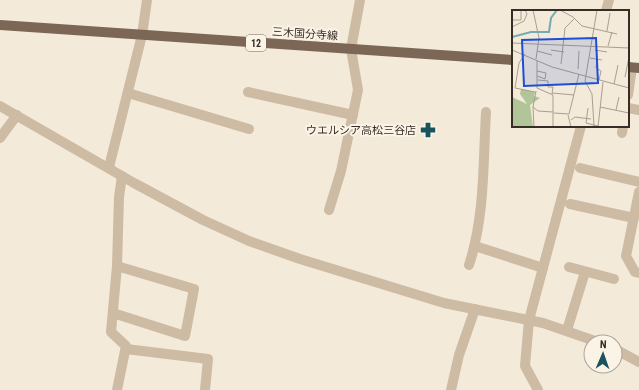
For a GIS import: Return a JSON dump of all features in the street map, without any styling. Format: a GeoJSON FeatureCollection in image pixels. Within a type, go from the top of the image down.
{"type":"FeatureCollection","features":[{"type":"Feature","properties":{"kind":"main road","name":"三木国分寺線"},"geometry":{"type":"LineString","coordinates":[[0,25],[512,60]]}},
{"type":"Feature","properties":{"kind":"street"},"geometry":{"type":"LineString","coordinates":[[109,168],[142,35],[147,0]]}},
{"type":"Feature","properties":{"kind":"street"},"geometry":{"type":"LineString","coordinates":[[329,210],[341,171],[358,90],[350,49],[360,0]]}},
{"type":"Feature","properties":{"kind":"street"},"geometry":{"type":"LineString","coordinates":[[606,10],[609,0]]}},
{"type":"Feature","properties":{"kind":"street"},"geometry":{"type":"LineString","coordinates":[[629,90],[633,68]]}},
{"type":"Feature","properties":{"kind":"street"},"geometry":{"type":"LineString","coordinates":[[248,92],[353,115]]}},
{"type":"Feature","properties":{"kind":"street"},"geometry":{"type":"LineString","coordinates":[[128,93],[249,129]]}},
{"type":"Feature","properties":{"kind":"street"},"geometry":{"type":"LineString","coordinates":[[0,106],[122,176],[203,220],[249,241],[300,259],[444,303],[528,320],[567,330],[583,336]]}},
{"type":"Feature","properties":{"kind":"street"},"geometry":{"type":"LineString","coordinates":[[629,108],[639,110]]}},
{"type":"Feature","properties":{"kind":"street"},"geometry":{"type":"LineString","coordinates":[[469,265],[475,246],[481,211],[486,112]]}},
{"type":"Feature","properties":{"kind":"street"},"geometry":{"type":"LineString","coordinates":[[0,138],[16,115]]}},
{"type":"Feature","properties":{"kind":"street"},"geometry":{"type":"LineString","coordinates":[[538,390],[525,366],[528,320],[581,127]]}},
{"type":"Feature","properties":{"kind":"street"},"geometry":{"type":"LineString","coordinates":[[580,168],[639,182]]}},
{"type":"Feature","properties":{"kind":"street"},"geometry":{"type":"LineString","coordinates":[[117,390],[126,348],[126,346],[111,332],[117,266],[119,197],[122,176]]}},
{"type":"Feature","properties":{"kind":"street"},"geometry":{"type":"LineString","coordinates":[[639,192],[626,256],[635,272],[639,273]]}},
{"type":"Feature","properties":{"kind":"street"},"geometry":{"type":"LineString","coordinates":[[570,204],[634,218]]}},
{"type":"Feature","properties":{"kind":"street"},"geometry":{"type":"LineString","coordinates":[[475,246],[543,268]]}},
{"type":"Feature","properties":{"kind":"street"},"geometry":{"type":"LineString","coordinates":[[113,313],[185,336],[194,289],[117,266]]}},
{"type":"Feature","properties":{"kind":"street"},"geometry":{"type":"LineString","coordinates":[[569,267],[614,280]]}},
{"type":"Feature","properties":{"kind":"street"},"geometry":{"type":"LineString","coordinates":[[567,330],[585,272]]}},
{"type":"Feature","properties":{"kind":"street"},"geometry":{"type":"LineString","coordinates":[[451,390],[459,355],[475,309]]}},
{"type":"Feature","properties":{"kind":"street"},"geometry":{"type":"LineString","coordinates":[[126,348],[208,359],[206,390]]}},
{"type":"Feature","properties":{"kind":"street"},"geometry":{"type":"LineString","coordinates":[[623,353],[639,362]]}},
{"type":"Feature","properties":{"kind":"place","name":"ウエルシア高松三谷店"},"geometry":{"type":"Point","coordinates":[428,130]}}]}
